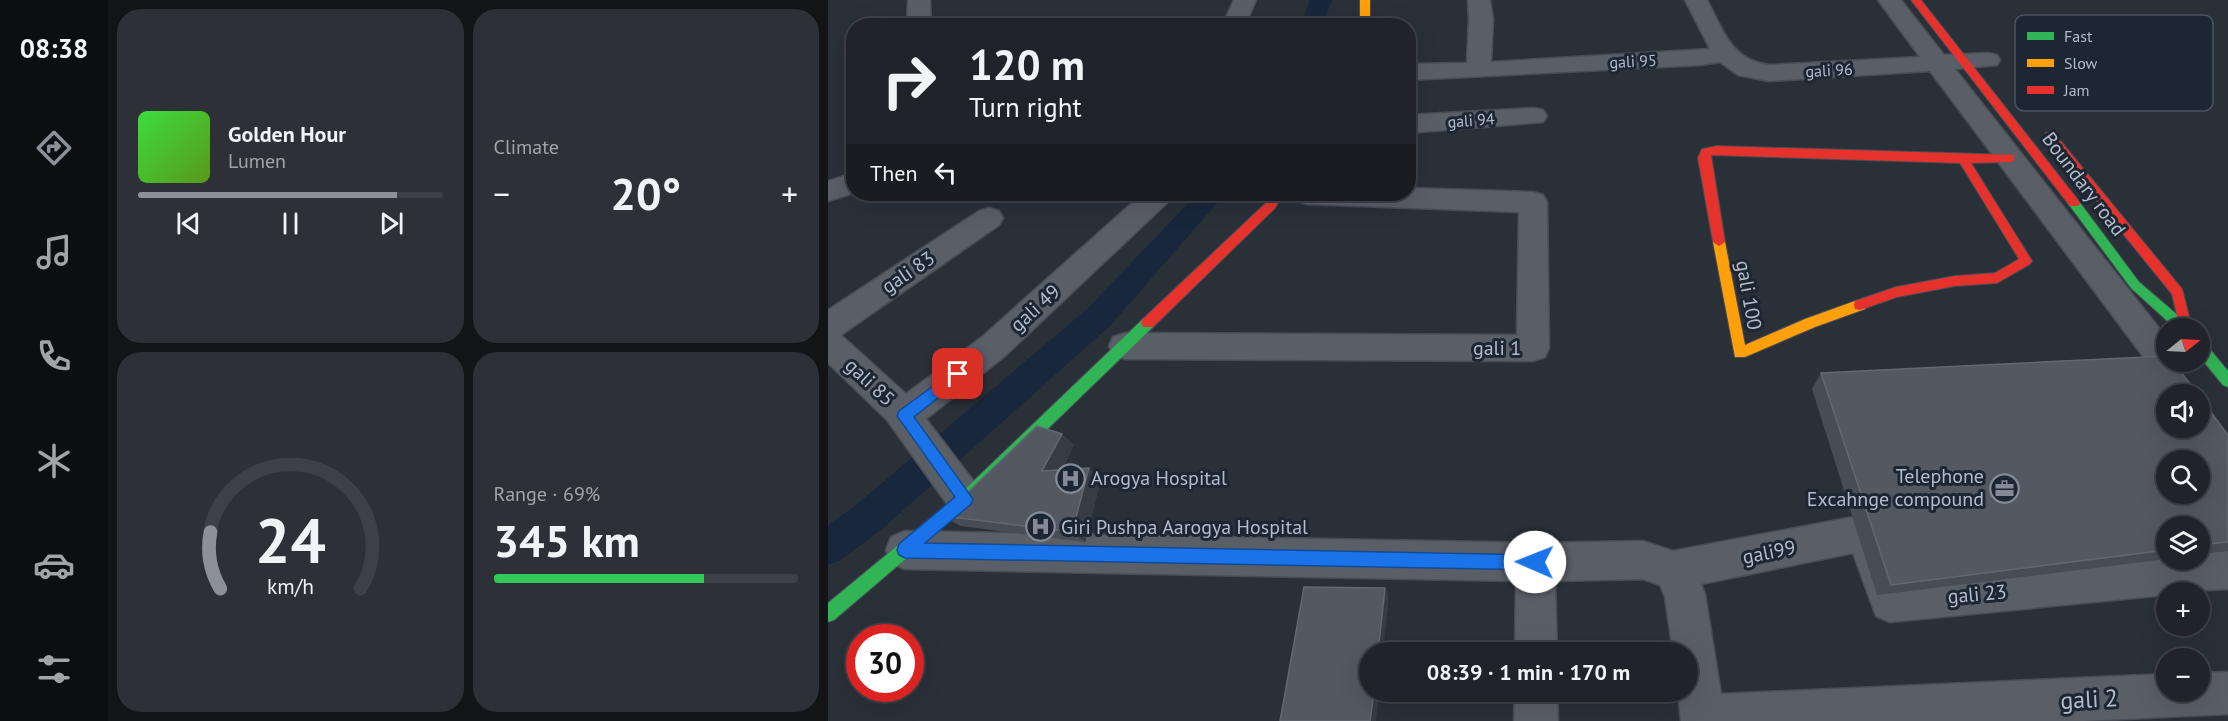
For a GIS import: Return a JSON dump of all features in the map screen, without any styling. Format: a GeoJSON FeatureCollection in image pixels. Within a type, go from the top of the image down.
{"type":"FeatureCollection","features":[{"type":"Feature","properties":{"kind":"street"},"geometry":{"type":"LineString","coordinates":[[919,0],[919,18]]}},
{"type":"Feature","properties":{"kind":"street"},"geometry":{"type":"LineString","coordinates":[[1243,18],[1245,0]]}},
{"type":"Feature","properties":{"kind":"street"},"geometry":{"type":"LineString","coordinates":[[1365,0],[1365,18]]}},
{"type":"Feature","properties":{"kind":"street"},"geometry":{"type":"LineString","coordinates":[[1479,0],[1481,19],[1479,70]]}},
{"type":"Feature","properties":{"kind":"street"},"geometry":{"type":"LineString","coordinates":[[1696,0],[1725,54]]}},
{"type":"Feature","properties":{"kind":"street"},"geometry":{"type":"LineString","coordinates":[[1889,0],[1972,60],[2010,158],[2156,349]]}},
{"type":"Feature","properties":{"kind":"street","name":"Boundary road"},"geometry":{"type":"LineString","coordinates":[[1916,0],[1972,60],[2031,146],[2135,285],[2173,318]]}},
{"type":"Feature","properties":{"kind":"street","name":"gali 95"},"geometry":{"type":"LineString","coordinates":[[1416,72],[1701,58],[1725,54]]}},
{"type":"Feature","properties":{"kind":"street","name":"gali 96"},"geometry":{"type":"LineString","coordinates":[[1725,54],[1747,70],[1769,73],[1972,60]]}},
{"type":"Feature","properties":{"kind":"street","name":"gali 94"},"geometry":{"type":"LineString","coordinates":[[1416,123],[1534,116]]}},
{"type":"Feature","properties":{"kind":"street","name":"Boundary road"},"geometry":{"type":"LineString","coordinates":[[2041,125],[2178,292],[2183,318]]}},
{"type":"Feature","properties":{"kind":"street","name":"gali 100"},"geometry":{"type":"LineString","coordinates":[[1963,159],[2026,261],[1997,278],[1955,281],[1896,292],[1810,323],[1740,353],[1704,158],[1706,152],[1716,150],[1963,159],[2010,158]]}},
{"type":"Feature","properties":{"kind":"street"},"geometry":{"type":"LineString","coordinates":[[828,191],[846,185]]}},
{"type":"Feature","properties":{"kind":"street","name":"gali 1"},"geometry":{"type":"LineString","coordinates":[[1125,346],[1533,348],[1533,202],[1416,198]]}},
{"type":"Feature","properties":{"kind":"street","name":"gali 49"},"geometry":{"type":"LineString","coordinates":[[904,416],[994,346],[1151,201]]}},
{"type":"Feature","properties":{"kind":"street"},"geometry":{"type":"LineString","coordinates":[[828,614],[905,550],[1125,346],[1273,201]]}},
{"type":"Feature","properties":{"kind":"street","name":"gali 83"},"geometry":{"type":"LineString","coordinates":[[828,327],[989,218]]}},
{"type":"Feature","properties":{"kind":"street","name":"gali 85"},"geometry":{"type":"LineString","coordinates":[[828,343],[904,416],[963,495]]}},
{"type":"Feature","properties":{"kind":"street"},"geometry":{"type":"LineString","coordinates":[[2210,359],[2228,381]]}},
{"type":"Feature","properties":{"kind":"street","name":"gali99"},"geometry":{"type":"LineString","coordinates":[[905,550],[1658,565],[1859,517]]}},
{"type":"Feature","properties":{"kind":"street","name":"gali 23"},"geometry":{"type":"LineString","coordinates":[[1859,517],[1890,602],[2228,570]]}},
{"type":"Feature","properties":{"kind":"street"},"geometry":{"type":"LineString","coordinates":[[1535,562],[1536,642]]}},
{"type":"Feature","properties":{"kind":"street"},"geometry":{"type":"LineString","coordinates":[[1658,565],[1685,594],[1703,719]]}},
{"type":"Feature","properties":{"kind":"street","name":"gali 2"},"geometry":{"type":"LineString","coordinates":[[1703,719],[2228,693]]}},
{"type":"Feature","properties":{"kind":"street"},"geometry":{"type":"LineString","coordinates":[[1536,702],[1536,721]]}},
{"type":"Feature","properties":{"kind":"building","name":"Telephone Excahnge compound"},"geometry":{"type":"Polygon","coordinates":[[[2156,356],[2156,372],[2181,372],[2190,384],[2156,384],[2156,438],[2210,438],[2210,411],[2228,435],[2228,542],[2210,544],[2210,516],[2156,516],[2156,551],[1891,585],[1821,373],[2156,356]]]}},
{"type":"Feature","properties":{"kind":"building"},"geometry":{"type":"Polygon","coordinates":[[[1037,426],[1062,434],[1042,471],[1089,468],[1072,532],[943,516],[1037,426]]]}},
{"type":"Feature","properties":{"kind":"building"},"geometry":{"type":"Polygon","coordinates":[[[1304,587],[1385,588],[1379,642],[1359,642],[1359,702],[1373,702],[1370,721],[1280,721],[1304,587]]]}},
{"type":"Feature","properties":{"kind":"waterway"},"geometry":{"type":"LineString","coordinates":[[1314,18],[1321,0]]}},
{"type":"Feature","properties":{"kind":"waterway"},"geometry":{"type":"LineString","coordinates":[[828,547],[869,517],[1099,317],[1206,201]]}},
{"type":"Feature","properties":{"kind":"traffic: fast"},"geometry":{"type":"LineString","coordinates":[[2074,203],[2135,285],[2172,318]]}},
{"type":"Feature","properties":{"kind":"traffic: fast"},"geometry":{"type":"LineString","coordinates":[[828,614],[965,499],[1148,323]]}},
{"type":"Feature","properties":{"kind":"traffic: fast"},"geometry":{"type":"LineString","coordinates":[[2210,359],[2228,381]]}},
{"type":"Feature","properties":{"kind":"traffic: slow"},"geometry":{"type":"LineString","coordinates":[[1365,0],[1365,18]]}},
{"type":"Feature","properties":{"kind":"traffic: slow"},"geometry":{"type":"LineString","coordinates":[[1719,242],[1740,353],[1810,323],[1860,305]]}},
{"type":"Feature","properties":{"kind":"traffic: jam"},"geometry":{"type":"LineString","coordinates":[[1916,0],[2074,203]]}},
{"type":"Feature","properties":{"kind":"traffic: jam"},"geometry":{"type":"LineString","coordinates":[[2050,136],[2178,292],[2184,318]]}},
{"type":"Feature","properties":{"kind":"traffic: jam"},"geometry":{"type":"LineString","coordinates":[[1719,242],[1704,158],[1706,152],[1717,150],[1963,159],[2010,158]]}},
{"type":"Feature","properties":{"kind":"traffic: jam"},"geometry":{"type":"LineString","coordinates":[[1860,305],[1896,292],[1955,281],[1997,278],[2026,261],[1963,159]]}},
{"type":"Feature","properties":{"kind":"traffic: jam"},"geometry":{"type":"LineString","coordinates":[[1148,323],[1273,201]]}},
{"type":"Feature","properties":{"kind":"place","name":"Arogya Hospital"},"geometry":{"type":"Point","coordinates":[1070,478]}},
{"type":"Feature","properties":{"kind":"place","name":"Telephone Excahnge compound"},"geometry":{"type":"Point","coordinates":[2005,488]}},
{"type":"Feature","properties":{"kind":"place","name":"Giri Pushpa Aarogya Hospital"},"geometry":{"type":"Point","coordinates":[1040,527]}},
{"type":"Feature","properties":{"kind":"route"},"geometry":{"type":"LineString","coordinates":[[958,374],[904,416],[965,499],[905,550],[1535,562]]}}]}
